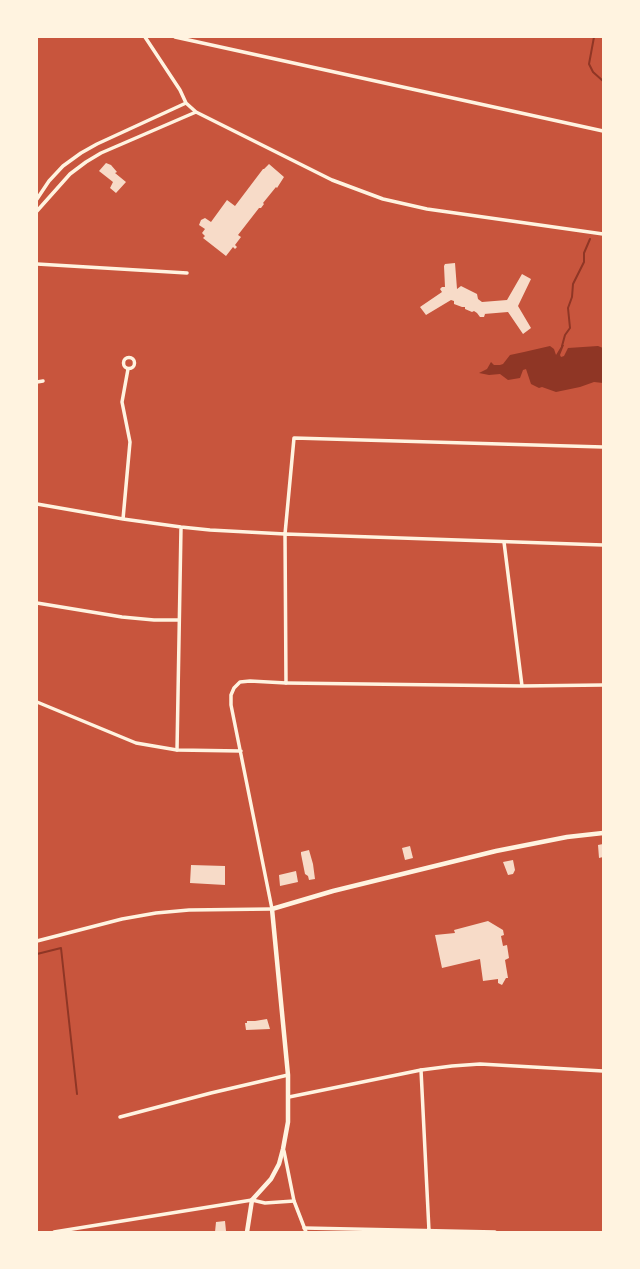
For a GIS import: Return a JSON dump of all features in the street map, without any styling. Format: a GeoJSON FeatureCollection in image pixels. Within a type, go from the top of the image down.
{"type":"FeatureCollection","features":[{"type":"Feature","properties":{"kind":"main road"},"geometry":{"type":"LineString","coordinates":[[247,1232],[252,1200],[271,1179],[279,1164],[289,1097],[272,909],[490,852],[603,833]]}},
{"type":"Feature","properties":{"kind":"street"},"geometry":{"type":"LineString","coordinates":[[145,37],[186,103],[196,111],[332,180],[383,199],[429,209],[603,234]]}},
{"type":"Feature","properties":{"kind":"street"},"geometry":{"type":"LineString","coordinates":[[175,37],[603,131]]}},
{"type":"Feature","properties":{"kind":"street"},"geometry":{"type":"LineString","coordinates":[[37,199],[63,166],[80,153],[186,103]]}},
{"type":"Feature","properties":{"kind":"street"},"geometry":{"type":"LineString","coordinates":[[37,211],[70,174],[86,162],[196,111]]}},
{"type":"Feature","properties":{"kind":"street"},"geometry":{"type":"LineString","coordinates":[[37,264],[187,273]]}},
{"type":"Feature","properties":{"kind":"street"},"geometry":{"type":"LineString","coordinates":[[123,519],[130,442],[122,402],[128,369]]}},
{"type":"Feature","properties":{"kind":"street"},"geometry":{"type":"LineString","coordinates":[[37,382],[43,381]]}},
{"type":"Feature","properties":{"kind":"street"},"geometry":{"type":"LineString","coordinates":[[286,683],[285,534],[294,438],[603,447]]}},
{"type":"Feature","properties":{"kind":"street"},"geometry":{"type":"LineString","coordinates":[[37,504],[209,530],[603,545]]}},
{"type":"Feature","properties":{"kind":"street"},"geometry":{"type":"LineString","coordinates":[[177,750],[181,527]]}},
{"type":"Feature","properties":{"kind":"street"},"geometry":{"type":"LineString","coordinates":[[503,542],[523,686]]}},
{"type":"Feature","properties":{"kind":"street"},"geometry":{"type":"LineString","coordinates":[[37,603],[122,617],[180,620]]}},
{"type":"Feature","properties":{"kind":"street"},"geometry":{"type":"LineString","coordinates":[[37,941],[156,913],[272,909],[231,705],[231,695],[240,682],[603,685]]}},
{"type":"Feature","properties":{"kind":"street"},"geometry":{"type":"LineString","coordinates":[[37,702],[128,740],[177,750],[241,751]]}},
{"type":"Feature","properties":{"kind":"street"},"geometry":{"type":"LineString","coordinates":[[289,1097],[421,1070],[480,1064],[603,1072]]}},
{"type":"Feature","properties":{"kind":"street"},"geometry":{"type":"LineString","coordinates":[[421,1070],[429,1231]]}},
{"type":"Feature","properties":{"kind":"street"},"geometry":{"type":"LineString","coordinates":[[120,1117],[288,1075]]}},
{"type":"Feature","properties":{"kind":"street"},"geometry":{"type":"LineString","coordinates":[[283,1149],[294,1201],[305,1230],[495,1232]]}},
{"type":"Feature","properties":{"kind":"street"},"geometry":{"type":"LineString","coordinates":[[54,1232],[252,1200],[265,1203],[294,1201]]}},
{"type":"Feature","properties":{"kind":"shaded area"},"geometry":{"type":"Polygon","coordinates":[[[562,345],[561,357],[568,348],[603,348],[603,383],[594,382],[556,392],[531,384],[526,369],[520,378],[508,380],[500,374],[479,373],[487,369],[491,362],[494,365],[503,364],[510,355],[550,346],[556,355],[562,345]]]}},
{"type":"Feature","properties":{"kind":"building"},"geometry":{"type":"Polygon","coordinates":[[[106,163],[126,182],[116,193],[110,188],[113,182],[99,171],[106,163]]]}},
{"type":"Feature","properties":{"kind":"building"},"geometry":{"type":"Polygon","coordinates":[[[269,164],[284,177],[238,235],[241,237],[235,245],[237,247],[233,247],[226,256],[203,238],[205,229],[199,225],[201,220],[205,218],[211,222],[227,200],[235,206],[269,164]]]}},
{"type":"Feature","properties":{"kind":"building"},"geometry":{"type":"Polygon","coordinates":[[[455,263],[457,289],[461,286],[477,294],[482,302],[507,300],[522,274],[531,279],[518,306],[531,328],[523,334],[508,312],[484,314],[484,317],[480,317],[474,311],[454,304],[451,300],[426,315],[420,307],[442,292],[440,289],[445,287],[444,266],[455,263]]]}},
{"type":"Feature","properties":{"kind":"building"},"geometry":{"type":"Polygon","coordinates":[[[603,844],[603,857],[599,858],[598,845],[603,844]]]}},
{"type":"Feature","properties":{"kind":"building"},"geometry":{"type":"Polygon","coordinates":[[[410,846],[413,858],[405,860],[402,848],[410,846]]]}},
{"type":"Feature","properties":{"kind":"building"},"geometry":{"type":"Polygon","coordinates":[[[309,850],[315,879],[309,880],[305,874],[301,852],[309,850]]]}},
{"type":"Feature","properties":{"kind":"building"},"geometry":{"type":"Polygon","coordinates":[[[513,860],[515,870],[508,875],[503,862],[513,860]]]}},
{"type":"Feature","properties":{"kind":"building"},"geometry":{"type":"Polygon","coordinates":[[[191,865],[225,866],[225,885],[190,883],[191,865]]]}},
{"type":"Feature","properties":{"kind":"building"},"geometry":{"type":"Polygon","coordinates":[[[296,871],[298,882],[280,886],[279,875],[296,871]]]}},
{"type":"Feature","properties":{"kind":"building"},"geometry":{"type":"Polygon","coordinates":[[[488,921],[503,930],[503,946],[507,945],[509,958],[505,960],[508,978],[502,985],[498,983],[498,979],[483,981],[480,959],[442,968],[435,935],[455,933],[454,930],[488,921]]]}},
{"type":"Feature","properties":{"kind":"building"},"geometry":{"type":"Polygon","coordinates":[[[267,1019],[270,1029],[246,1030],[247,1021],[267,1019]]]}},
{"type":"Feature","properties":{"kind":"building"},"geometry":{"type":"Polygon","coordinates":[[[225,1221],[226,1231],[215,1232],[216,1222],[225,1221]]]}},
{"type":"Feature","properties":{"kind":"waterway"},"geometry":{"type":"LineString","coordinates":[[594,37],[589,64],[603,81]]}},
{"type":"Feature","properties":{"kind":"waterway"},"geometry":{"type":"LineString","coordinates":[[562,346],[570,328],[568,308],[573,284],[584,262],[584,253],[590,239]]}},
{"type":"Feature","properties":{"kind":"waterway"},"geometry":{"type":"LineString","coordinates":[[37,954],[61,948],[77,1094]]}}]}
